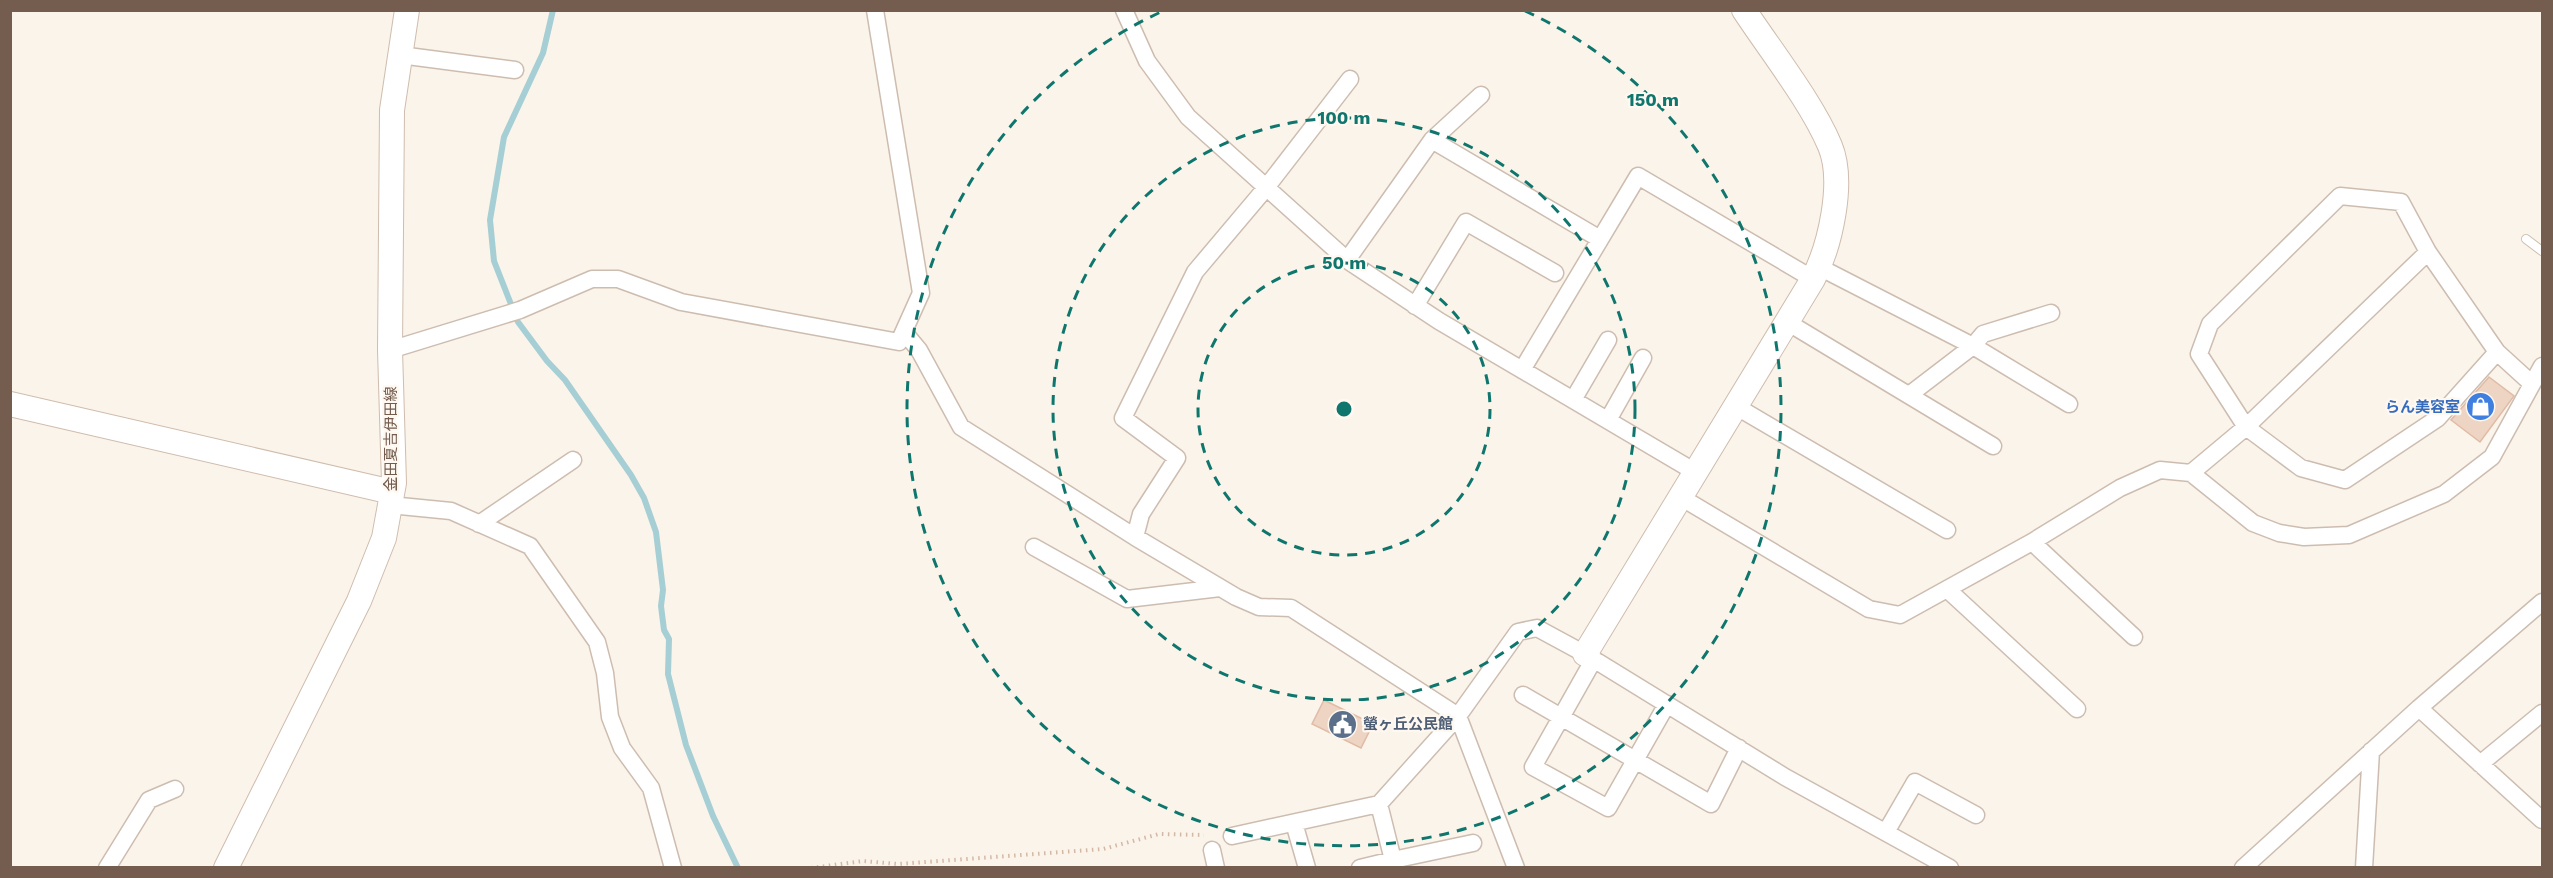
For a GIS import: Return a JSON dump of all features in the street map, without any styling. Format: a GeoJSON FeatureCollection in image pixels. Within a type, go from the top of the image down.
{"type":"FeatureCollection","features":[{"type":"Feature","properties":{"kind":"street","name":"金田夏吉伊田線"},"geometry":{"type":"LineString","coordinates":[[226,867],[360,601],[384,538],[391,499],[392,110],[407,10]]}},
{"type":"Feature","properties":{"kind":"street"},"geometry":{"type":"LineString","coordinates":[[390,350],[503,316],[592,279],[618,279],[681,302],[899,342],[921,293],[875,10]]}},
{"type":"Feature","properties":{"kind":"street"},"geometry":{"type":"LineString","coordinates":[[1124,10],[1148,61],[1188,117],[1265,189],[1347,260],[1415,306],[1697,473]]}},
{"type":"Feature","properties":{"kind":"street"},"geometry":{"type":"LineString","coordinates":[[1667,704],[1608,808],[1533,767],[1561,717],[1590,656],[1816,273],[1834,211],[1837,179],[1831,147],[1744,10]]}},
{"type":"Feature","properties":{"kind":"street"},"geometry":{"type":"LineString","coordinates":[[400,55],[515,70]]}},
{"type":"Feature","properties":{"kind":"street"},"geometry":{"type":"LineString","coordinates":[[1135,537],[1141,514],[1177,458],[1123,418],[1195,272],[1265,189],[1350,79]]}},
{"type":"Feature","properties":{"kind":"street"},"geometry":{"type":"LineString","coordinates":[[1347,260],[1432,140],[1481,95]]}},
{"type":"Feature","properties":{"kind":"street"},"geometry":{"type":"LineString","coordinates":[[1432,140],[1600,239]]}},
{"type":"Feature","properties":{"kind":"street"},"geometry":{"type":"LineString","coordinates":[[1522,370],[1638,176],[1816,273],[1973,346],[2069,404]]}},
{"type":"Feature","properties":{"kind":"street"},"geometry":{"type":"LineString","coordinates":[[2497,352],[2438,418],[2345,480],[2301,468],[2246,426],[2199,354],[2210,324],[2340,196],[2401,202],[2428,252],[2497,352],[2531,383]]}},
{"type":"Feature","properties":{"kind":"street"},"geometry":{"type":"LineString","coordinates":[[1415,306],[1466,222],[1555,273]]}},
{"type":"Feature","properties":{"kind":"street"},"geometry":{"type":"LineString","coordinates":[[2191,473],[2246,426],[2428,252]]}},
{"type":"Feature","properties":{"kind":"street"},"geometry":{"type":"LineString","coordinates":[[1909,395],[1973,346],[1983,334],[2051,313]]}},
{"type":"Feature","properties":{"kind":"street"},"geometry":{"type":"LineString","coordinates":[[1787,322],[1993,446]]}},
{"type":"Feature","properties":{"kind":"street"},"geometry":{"type":"LineString","coordinates":[[904,332],[919,350],[961,427],[1220,588],[1259,607],[1291,608],[1458,716],[1516,867]]}},
{"type":"Feature","properties":{"kind":"street"},"geometry":{"type":"LineString","coordinates":[[1573,400],[1608,340]]}},
{"type":"Feature","properties":{"kind":"street"},"geometry":{"type":"LineString","coordinates":[[1608,420],[1643,358]]}},
{"type":"Feature","properties":{"kind":"street"},"geometry":{"type":"LineString","coordinates":[[1682,498],[1869,609],[1900,615],[2032,542],[2120,488],[2160,470],[2191,473],[2253,523],[2278,533],[2304,537],[2349,535],[2444,494],[2492,456],[2542,366]]}},
{"type":"Feature","properties":{"kind":"street"},"geometry":{"type":"LineString","coordinates":[[10,404],[391,499],[451,511],[530,546],[597,642],[605,673],[610,717],[622,748],[651,788],[673,867]]}},
{"type":"Feature","properties":{"kind":"street"},"geometry":{"type":"LineString","coordinates":[[1737,406],[1947,530]]}},
{"type":"Feature","properties":{"kind":"street"},"geometry":{"type":"LineString","coordinates":[[479,524],[573,460]]}},
{"type":"Feature","properties":{"kind":"street"},"geometry":{"type":"LineString","coordinates":[[2032,542],[2134,637]]}},
{"type":"Feature","properties":{"kind":"street"},"geometry":{"type":"LineString","coordinates":[[1034,547],[1127,599],[1220,588]]}},
{"type":"Feature","properties":{"kind":"street"},"geometry":{"type":"LineString","coordinates":[[1948,590],[2077,709]]}},
{"type":"Feature","properties":{"kind":"street"},"geometry":{"type":"LineString","coordinates":[[2243,867],[2418,708],[2542,602]]}},
{"type":"Feature","properties":{"kind":"street"},"geometry":{"type":"LineString","coordinates":[[1232,836],[1379,804],[1458,716],[1518,632],[1537,628],[1590,656],[1739,748],[1950,867]]}},
{"type":"Feature","properties":{"kind":"street"},"geometry":{"type":"LineString","coordinates":[[1523,695],[1711,804],[1739,748]]}},
{"type":"Feature","properties":{"kind":"street"},"geometry":{"type":"LineString","coordinates":[[2418,708],[2542,820]]}},
{"type":"Feature","properties":{"kind":"street"},"geometry":{"type":"LineString","coordinates":[[2480,764],[2542,713]]}},
{"type":"Feature","properties":{"kind":"street"},"geometry":{"type":"LineString","coordinates":[[2364,867],[2371,751]]}},
{"type":"Feature","properties":{"kind":"street"},"geometry":{"type":"LineString","coordinates":[[1886,832],[1915,782],[1976,815]]}},
{"type":"Feature","properties":{"kind":"street"},"geometry":{"type":"LineString","coordinates":[[107,867],[149,800],[175,789]]}},
{"type":"Feature","properties":{"kind":"street"},"geometry":{"type":"LineString","coordinates":[[1379,804],[1394,864]]}},
{"type":"Feature","properties":{"kind":"street"},"geometry":{"type":"LineString","coordinates":[[1294,823],[1307,867]]}},
{"type":"Feature","properties":{"kind":"street"},"geometry":{"type":"LineString","coordinates":[[1360,867],[1394,864],[1473,843]]}},
{"type":"Feature","properties":{"kind":"street"},"geometry":{"type":"LineString","coordinates":[[1212,850],[1216,867]]}},
{"type":"Feature","properties":{"kind":"lane"},"geometry":{"type":"LineString","coordinates":[[2526,239],[2542,251]]}},
{"type":"Feature","properties":{"kind":"path"},"geometry":{"type":"LineString","coordinates":[[812,867],[863,861],[898,864],[1103,849],[1159,834],[1232,836]]}},
{"type":"Feature","properties":{"kind":"building","name":"らん美容室"},"geometry":{"type":"Polygon","coordinates":[[[2489,377],[2514,396],[2480,442],[2451,420],[2489,377]]]}},
{"type":"Feature","properties":{"kind":"building","name":"螢ヶ丘公民館"},"geometry":{"type":"Polygon","coordinates":[[[1324,700],[1373,724],[1361,748],[1312,724],[1324,700]]]}},
{"type":"Feature","properties":{"kind":"waterway"},"geometry":{"type":"LineString","coordinates":[[553,10],[543,53],[504,137],[490,220],[494,261],[518,322],[547,361],[565,380],[631,475],[644,498],[656,532],[663,590],[661,606],[664,630],[669,639],[668,674],[686,745],[713,816],[738,868]]}},
{"type":"Feature","properties":{"kind":"place","name":"らん美容室"},"geometry":{"type":"Point","coordinates":[2481,407]}},
{"type":"Feature","properties":{"kind":"place","name":"螢ヶ丘公民館"},"geometry":{"type":"Point","coordinates":[1342,724]}}]}
